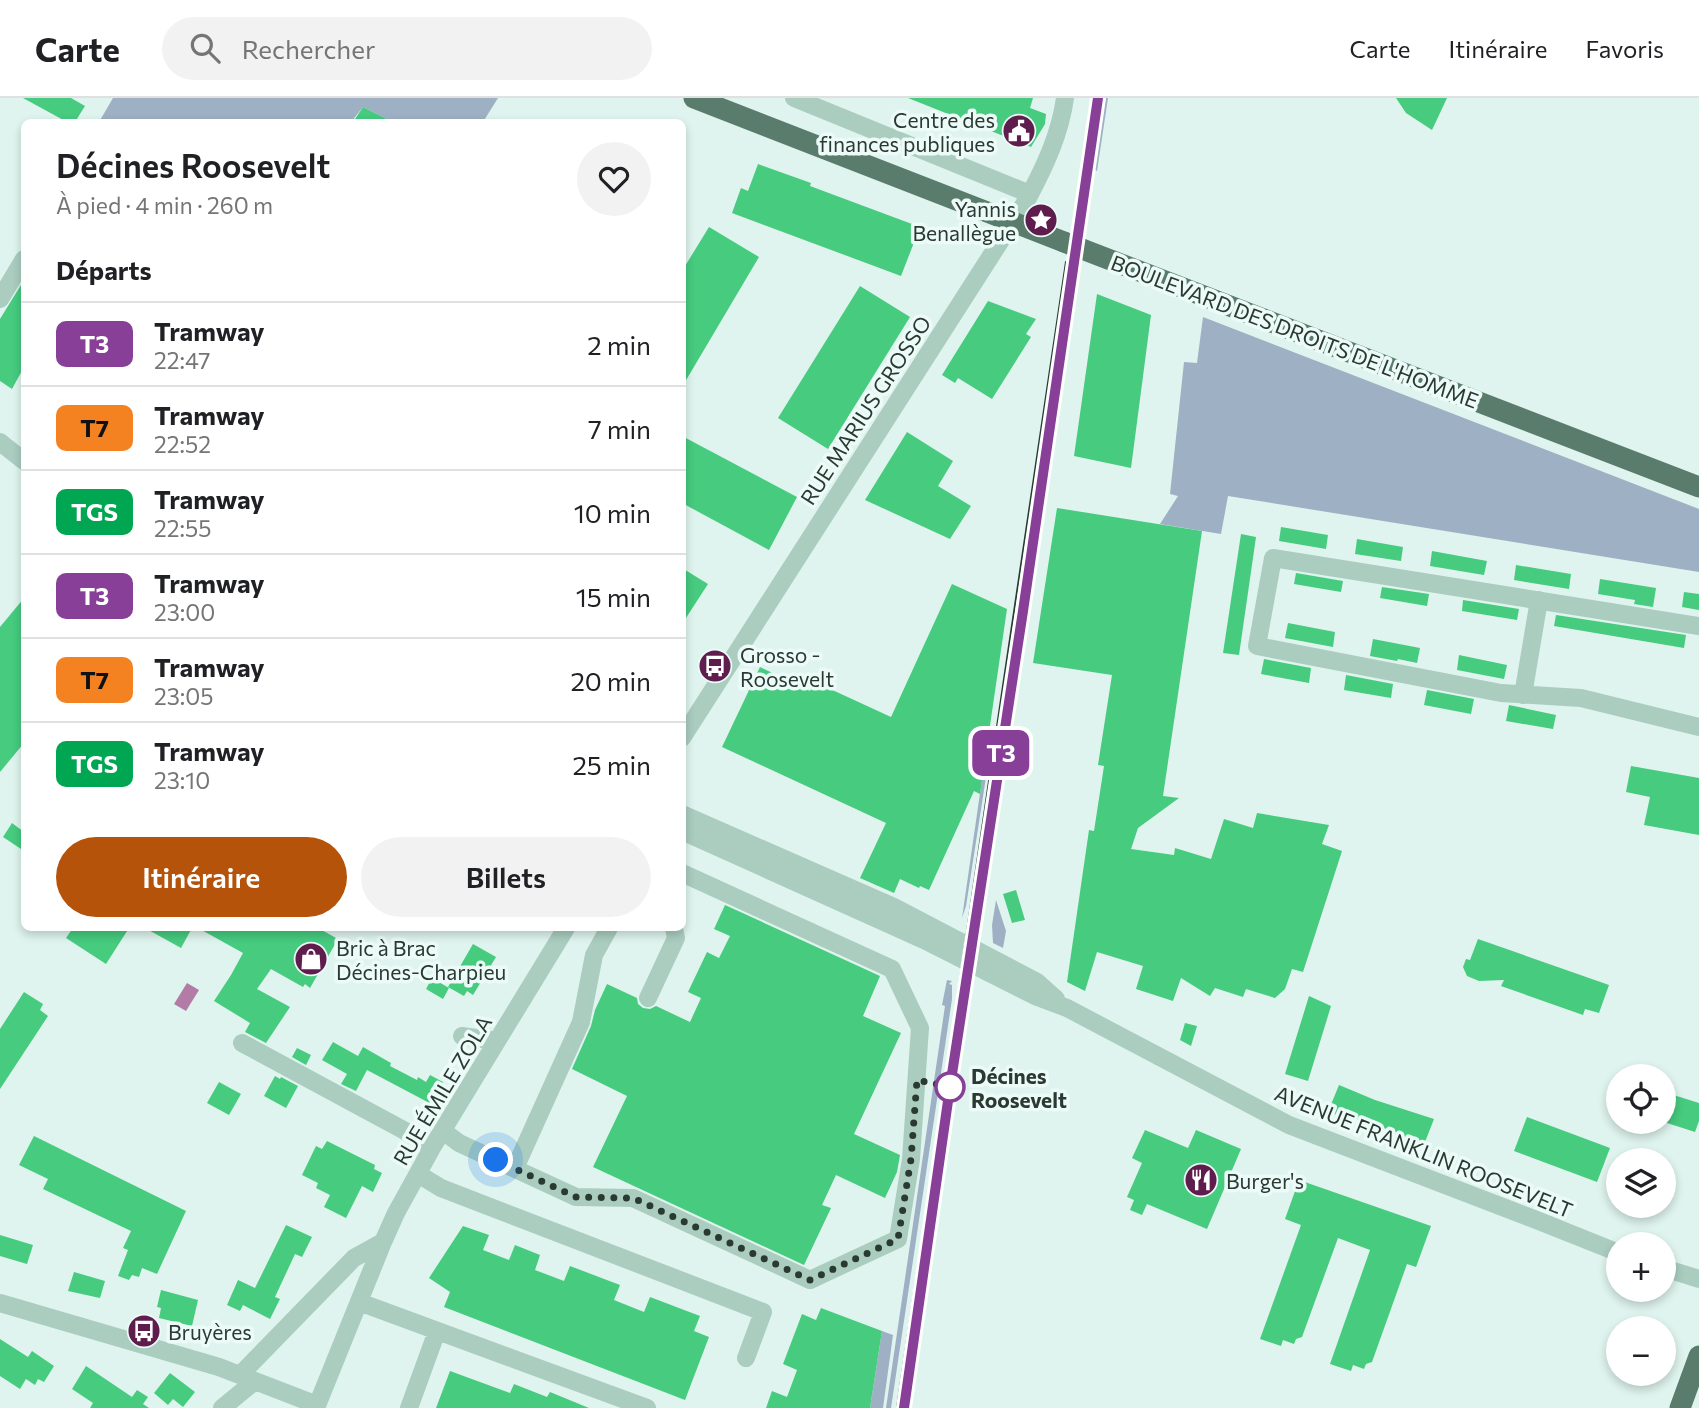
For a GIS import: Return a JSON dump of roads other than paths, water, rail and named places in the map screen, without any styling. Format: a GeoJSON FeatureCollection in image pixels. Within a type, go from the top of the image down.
{"type":"FeatureCollection","features":[{"type":"Feature","properties":{"kind":"main road","name":"BOULEVARD DES DROITS DE L'HOMME"},"geometry":{"type":"LineString","coordinates":[[695,98],[1699,487]]}},
{"type":"Feature","properties":{"kind":"main road"},"geometry":{"type":"LineString","coordinates":[[1680,1408],[1699,1356]]}},
{"type":"Feature","properties":{"kind":"street"},"geometry":{"type":"LineString","coordinates":[[794,98],[1030,194]]}},
{"type":"Feature","properties":{"kind":"street","name":"RUE MARIUS GROSSO"},"geometry":{"type":"LineString","coordinates":[[686,732],[1014,222],[1047,161],[1065,98]]}},
{"type":"Feature","properties":{"kind":"street"},"geometry":{"type":"LineString","coordinates":[[0,299],[21,264]]}},
{"type":"Feature","properties":{"kind":"street"},"geometry":{"type":"LineString","coordinates":[[0,442],[21,458]]}},
{"type":"Feature","properties":{"kind":"street"},"geometry":{"type":"LineString","coordinates":[[1699,626],[1273,558],[1257,646],[1501,693],[1581,698],[1699,727]]}},
{"type":"Feature","properties":{"kind":"street"},"geometry":{"type":"LineString","coordinates":[[1524,695],[1539,600]]}},
{"type":"Feature","properties":{"kind":"street","name":"AVENUE FRANKLIN ROOSEVELT"},"geometry":{"type":"LineString","coordinates":[[686,816],[894,907],[927,933]]}},
{"type":"Feature","properties":{"kind":"street","name":"AVENUE FRANKLIN ROOSEVELT"},"geometry":{"type":"LineString","coordinates":[[686,833],[927,933],[1035,996],[1067,1008],[1289,1125],[1606,1248]]}},
{"type":"Feature","properties":{"kind":"street"},"geometry":{"type":"LineString","coordinates":[[242,1043],[438,1139],[459,1143],[576,1197],[633,1198],[810,1280],[898,1239],[911,1159],[920,1028],[892,969],[686,875]]}},
{"type":"Feature","properties":{"kind":"street","name":"RUE ÉMILE ZOLA"},"geometry":{"type":"LineString","coordinates":[[317,1406],[396,1213],[564,931]]}},
{"type":"Feature","properties":{"kind":"street"},"geometry":{"type":"LineString","coordinates":[[515,1168],[581,1022],[594,955],[607,931]]}},
{"type":"Feature","properties":{"kind":"street"},"geometry":{"type":"LineString","coordinates":[[648,998],[676,937],[675,931]]}},
{"type":"Feature","properties":{"kind":"street"},"geometry":{"type":"LineString","coordinates":[[462,1036],[497,1041]]}},
{"type":"Feature","properties":{"kind":"street"},"geometry":{"type":"LineString","coordinates":[[418,1174],[441,1188],[764,1312],[746,1359]]}},
{"type":"Feature","properties":{"kind":"street"},"geometry":{"type":"LineString","coordinates":[[222,1408],[354,1258],[383,1242]]}},
{"type":"Feature","properties":{"kind":"street"},"geometry":{"type":"LineString","coordinates":[[1676,1272],[1699,1279]]}},
{"type":"Feature","properties":{"kind":"street"},"geometry":{"type":"LineString","coordinates":[[359,1302],[647,1408]]}},
{"type":"Feature","properties":{"kind":"street"},"geometry":{"type":"LineString","coordinates":[[0,1303],[219,1367],[317,1406]]}},
{"type":"Feature","properties":{"kind":"street"},"geometry":{"type":"LineString","coordinates":[[409,1408],[436,1331]]}},
{"type":"Feature","properties":{"kind":"tram line"},"geometry":{"type":"LineString","coordinates":[[1088,167],[1098,98]]}},
{"type":"Feature","properties":{"kind":"tram line","name":"T3"},"geometry":{"type":"LineString","coordinates":[[904,1408],[1098,98]]}},
{"type":"Feature","properties":{"kind":"tram line"},"geometry":{"type":"LineString","coordinates":[[897,1408],[1066,262]]}},
{"type":"Feature","properties":{"kind":"place","name":"Centre des finances publiques"},"geometry":{"type":"Point","coordinates":[1019,131]}},
{"type":"Feature","properties":{"kind":"place","name":"Yannis Benallègue"},"geometry":{"type":"Point","coordinates":[1041,220]}},
{"type":"Feature","properties":{"kind":"place","name":"Grosso - Roosevelt"},"geometry":{"type":"Point","coordinates":[715,666]}},
{"type":"Feature","properties":{"kind":"place","name":"Bric à Brac Décines-Charpieu"},"geometry":{"type":"Point","coordinates":[311,959]}},
{"type":"Feature","properties":{"kind":"place","name":"Décines Roosevelt"},"geometry":{"type":"Point","coordinates":[950,1087]}},
{"type":"Feature","properties":{"kind":"place","name":"Burger's"},"geometry":{"type":"Point","coordinates":[1201,1180]}},
{"type":"Feature","properties":{"kind":"place","name":"Bruyères"},"geometry":{"type":"Point","coordinates":[144,1331]}}]}
